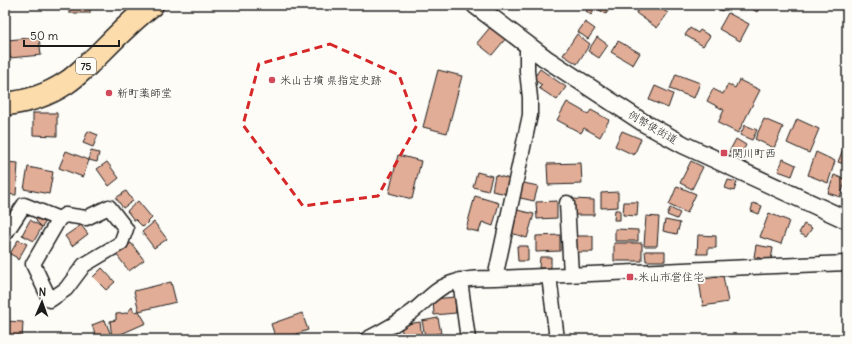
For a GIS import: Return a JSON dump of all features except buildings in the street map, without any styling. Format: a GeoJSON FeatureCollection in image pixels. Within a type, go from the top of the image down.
{"type":"FeatureCollection","features":[{"type":"Feature","properties":{"kind":"main road","name":"75"},"geometry":{"type":"LineString","coordinates":[[5,104],[34,98],[50,92],[66,83],[78,74],[128,25],[152,5]]}},
{"type":"Feature","properties":{"kind":"street","name":"例幣使街道"},"geometry":{"type":"LineString","coordinates":[[475,5],[584,84],[638,119],[684,145],[847,220]]}},
{"type":"Feature","properties":{"kind":"street"},"geometry":{"type":"LineString","coordinates":[[495,278],[530,115],[527,44]]}},
{"type":"Feature","properties":{"kind":"street"},"geometry":{"type":"LineString","coordinates":[[567,203],[571,274]]}},
{"type":"Feature","properties":{"kind":"street"},"geometry":{"type":"LineString","coordinates":[[5,234],[24,205],[59,219]]}},
{"type":"Feature","properties":{"kind":"street"},"geometry":{"type":"LineString","coordinates":[[109,207],[126,229],[121,243],[84,265],[66,289],[50,300],[33,264],[59,219],[65,215],[86,218],[109,207]]}},
{"type":"Feature","properties":{"kind":"street"},"geometry":{"type":"LineString","coordinates":[[367,339],[390,328],[441,288],[460,280],[847,263]]}},
{"type":"Feature","properties":{"kind":"street"},"geometry":{"type":"LineString","coordinates":[[549,276],[557,339]]}},
{"type":"Feature","properties":{"kind":"street"},"geometry":{"type":"LineString","coordinates":[[460,280],[468,339]]}},
{"type":"Feature","properties":{"kind":"highlighted area"},"geometry":{"type":"Polygon","coordinates":[[[330,44],[399,75],[417,125],[378,196],[303,206],[243,125],[259,64],[330,44]]]}},
{"type":"Feature","properties":{"kind":"place","name":"米山古墳 県指定史跡"},"geometry":{"type":"Point","coordinates":[272,80]}},
{"type":"Feature","properties":{"kind":"place","name":"新町薬師堂"},"geometry":{"type":"Point","coordinates":[109,93]}},
{"type":"Feature","properties":{"kind":"place","name":"関川町西"},"geometry":{"type":"Point","coordinates":[724,153]}},
{"type":"Feature","properties":{"kind":"place","name":"米山市営住宅"},"geometry":{"type":"Point","coordinates":[630,277]}}]}
